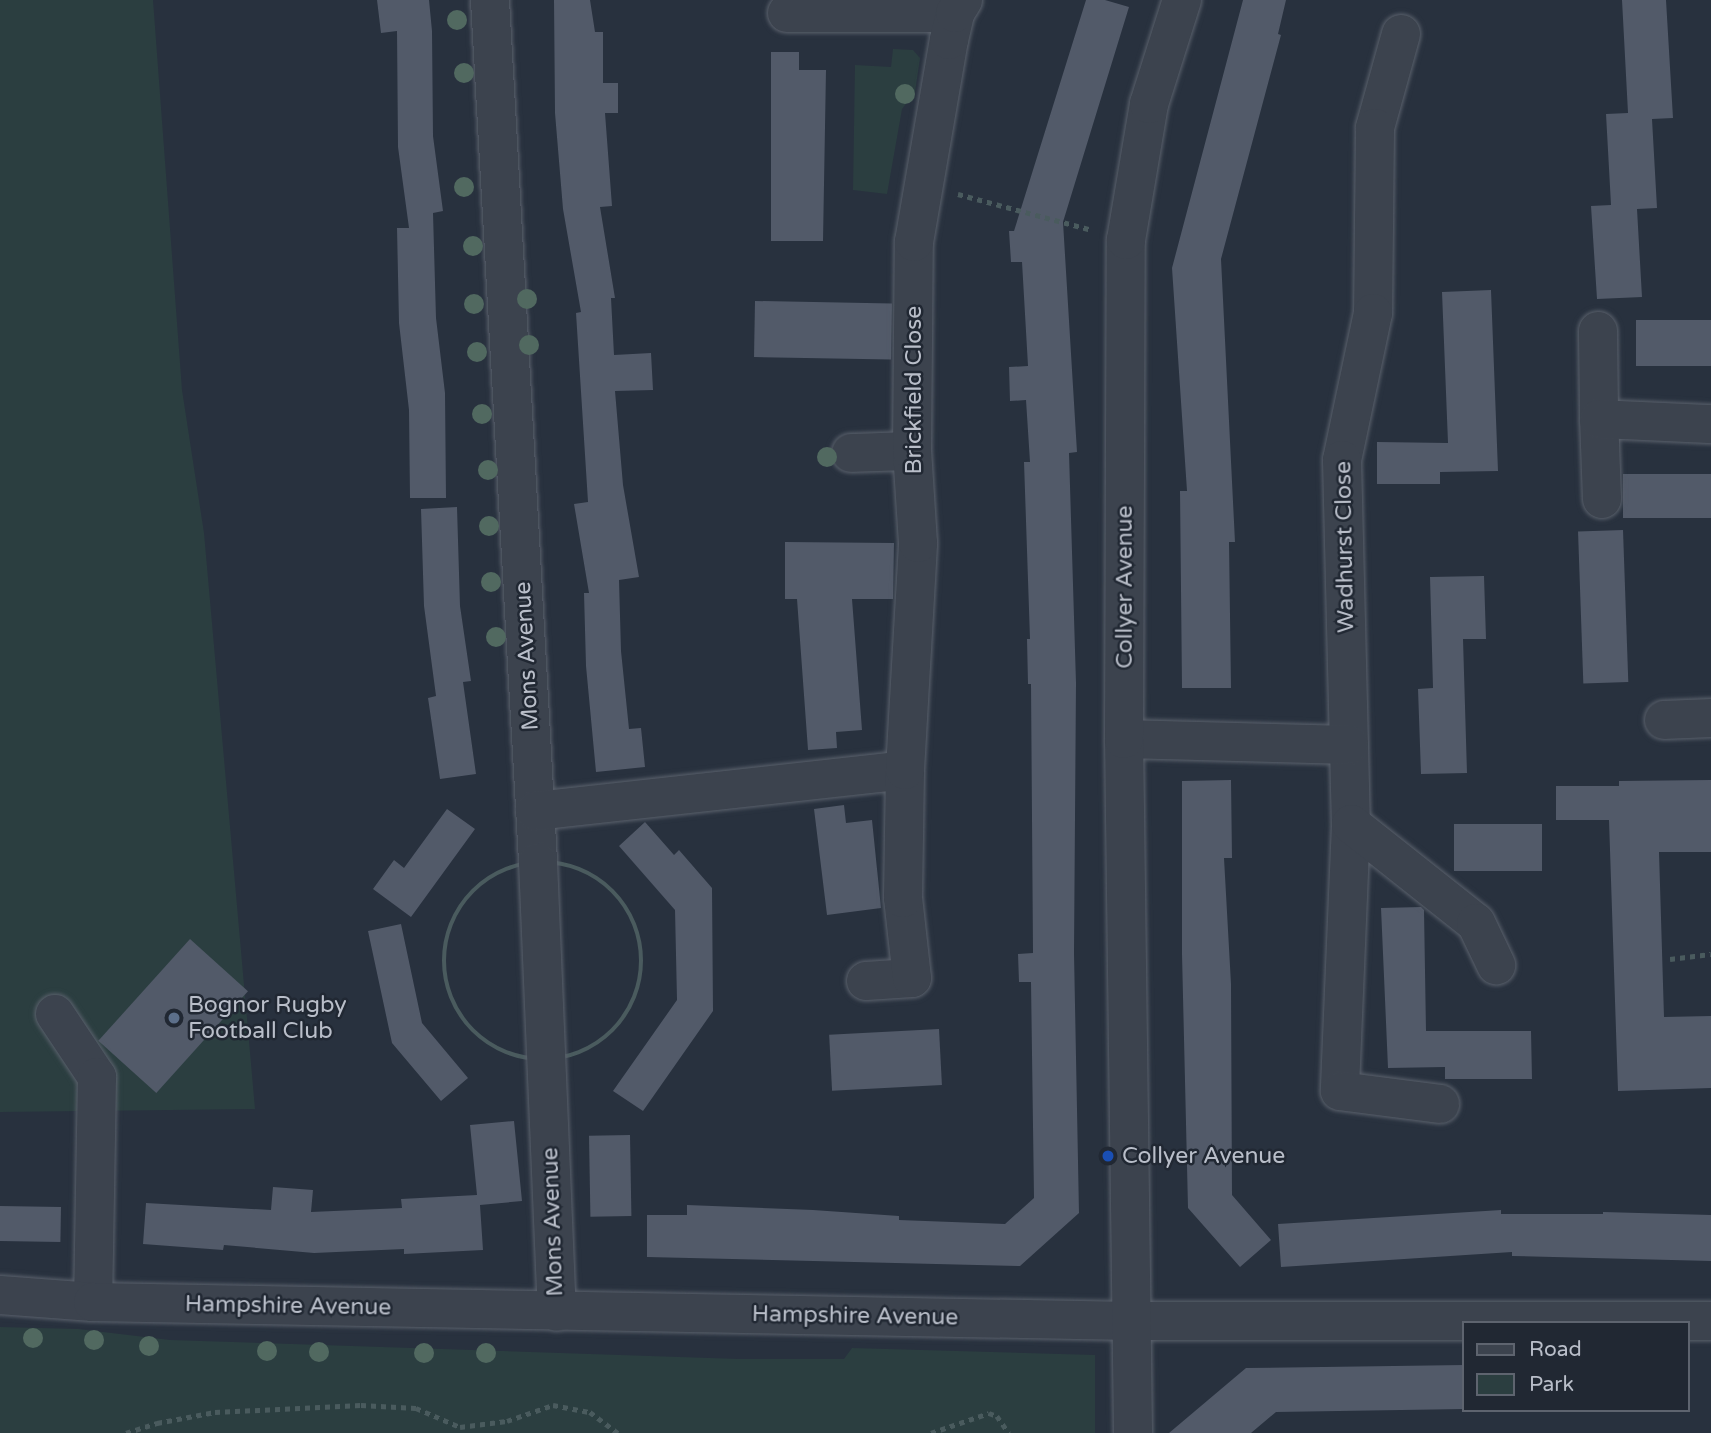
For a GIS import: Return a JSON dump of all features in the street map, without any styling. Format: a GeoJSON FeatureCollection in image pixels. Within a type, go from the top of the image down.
{"type":"FeatureCollection","features":[{"type":"Feature","properties":{"kind":"street","name":"Mons Avenue"},"geometry":{"type":"LineString","coordinates":[[490,0],[535,811],[557,1312]]}},
{"type":"Feature","properties":{"kind":"street","name":"Collyer Avenue"},"geometry":{"type":"LineString","coordinates":[[1133,1433],[1124,739],[1126,240],[1149,104],[1182,0]]}},
{"type":"Feature","properties":{"kind":"street","name":"Brickfield Close"},"geometry":{"type":"LineString","coordinates":[[787,13],[959,7],[914,242],[912,452],[918,543],[905,770],[903,898],[912,978],[866,981]]}},
{"type":"Feature","properties":{"kind":"street","name":"Wadhurst Close"},"geometry":{"type":"LineString","coordinates":[[1401,34],[1375,128],[1373,313],[1342,460],[1351,824],[1348,966],[1340,1091],[1440,1104]]}},
{"type":"Feature","properties":{"kind":"street"},"geometry":{"type":"LineString","coordinates":[[1598,331],[1602,499]]}},
{"type":"Feature","properties":{"kind":"street"},"geometry":{"type":"LineString","coordinates":[[1599,419],[1711,424]]}},
{"type":"Feature","properties":{"kind":"street"},"geometry":{"type":"LineString","coordinates":[[851,453],[912,452]]}},
{"type":"Feature","properties":{"kind":"street"},"geometry":{"type":"LineString","coordinates":[[1664,720],[1711,718]]}},
{"type":"Feature","properties":{"kind":"street"},"geometry":{"type":"LineString","coordinates":[[1124,739],[1349,745]]}},
{"type":"Feature","properties":{"kind":"street"},"geometry":{"type":"LineString","coordinates":[[535,811],[905,770]]}},
{"type":"Feature","properties":{"kind":"street"},"geometry":{"type":"LineString","coordinates":[[1351,824],[1476,922],[1496,965]]}},
{"type":"Feature","properties":{"kind":"street"},"geometry":{"type":"LineString","coordinates":[[55,1014],[97,1077],[93,1302]]}},
{"type":"Feature","properties":{"kind":"street","name":"Hampshire Avenue"},"geometry":{"type":"LineString","coordinates":[[0,1295],[93,1302],[1132,1321],[1711,1321]]}},
{"type":"Feature","properties":{"kind":"path"},"geometry":{"type":"LineString","coordinates":[[923,185],[1126,240]]}},
{"type":"Feature","properties":{"kind":"path"},"geometry":{"type":"LineString","coordinates":[[1670,958],[1711,954]]}},
{"type":"Feature","properties":{"kind":"path"},"geometry":{"type":"LineString","coordinates":[[126,1433],[157,1423],[215,1412],[361,1405],[416,1408],[460,1427],[484,1426],[553,1405],[590,1412],[618,1433]]}},
{"type":"Feature","properties":{"kind":"path"},"geometry":{"type":"LineString","coordinates":[[931,1433],[989,1413],[997,1416],[1009,1433]]}},
{"type":"Feature","properties":{"kind":"green space"},"geometry":{"type":"Polygon","coordinates":[[[0,0],[153,0],[182,390],[204,533],[255,1109],[0,1112],[0,0]]]}},
{"type":"Feature","properties":{"kind":"green space"},"geometry":{"type":"Polygon","coordinates":[[[893,49],[913,50],[920,58],[915,92],[902,109],[887,194],[853,190],[855,65],[891,67],[893,49]]]}},
{"type":"Feature","properties":{"kind":"green space"},"geometry":{"type":"Polygon","coordinates":[[[0,1327],[78,1329],[170,1340],[739,1359],[844,1359],[852,1348],[1095,1355],[1095,1433],[0,1433],[0,1327]]]}},
{"type":"Feature","properties":{"kind":"building"},"geometry":{"type":"Polygon","coordinates":[[[377,0],[429,0],[433,136],[443,211],[433,213],[436,318],[445,393],[446,498],[410,498],[409,410],[399,323],[397,228],[409,228],[398,147],[397,31],[381,33],[377,0]]]}},
{"type":"Feature","properties":{"kind":"building"},"geometry":{"type":"Polygon","coordinates":[[[554,0],[590,0],[595,32],[603,32],[603,83],[618,83],[618,113],[605,113],[612,206],[600,207],[615,298],[611,298],[614,355],[651,353],[653,390],[615,391],[623,485],[639,577],[619,580],[621,651],[629,729],[641,728],[645,767],[596,772],[586,666],[584,593],[589,593],[574,504],[588,502],[576,313],[581,312],[563,209],[555,113],[554,0]]]}},
{"type":"Feature","properties":{"kind":"building"},"geometry":{"type":"Polygon","coordinates":[[[1086,0],[1105,0],[1129,7],[1063,222],[1077,452],[1069,453],[1076,683],[1074,953],[1079,1213],[1020,1266],[647,1257],[647,1215],[687,1215],[687,1205],[813,1210],[899,1216],[899,1220],[1005,1224],[1034,1198],[1031,982],[1019,982],[1018,954],[1033,953],[1031,684],[1028,684],[1027,639],[1030,639],[1024,462],[1030,462],[1026,400],[1010,401],[1009,367],[1028,366],[1022,262],[1011,262],[1009,231],[1014,231],[1086,0]]]}},
{"type":"Feature","properties":{"kind":"building"},"geometry":{"type":"Polygon","coordinates":[[[1243,0],[1286,0],[1278,34],[1281,35],[1221,259],[1235,542],[1229,542],[1231,688],[1182,688],[1180,491],[1187,491],[1172,268],[1243,0]]]}},
{"type":"Feature","properties":{"kind":"building"},"geometry":{"type":"Polygon","coordinates":[[[1622,0],[1666,0],[1673,118],[1652,119],[1657,208],[1637,209],[1642,297],[1597,299],[1591,206],[1611,205],[1606,114],[1628,113],[1622,0]]]}},
{"type":"Feature","properties":{"kind":"building"},"geometry":{"type":"Polygon","coordinates":[[[771,52],[799,52],[799,70],[826,70],[823,241],[771,241],[771,52]]]}},
{"type":"Feature","properties":{"kind":"building"},"geometry":{"type":"Polygon","coordinates":[[[1491,290],[1498,471],[1440,472],[1440,484],[1377,484],[1377,442],[1448,443],[1442,292],[1491,290]]]}},
{"type":"Feature","properties":{"kind":"building"},"geometry":{"type":"Polygon","coordinates":[[[755,301],[892,303],[891,359],[754,357],[755,301]]]}},
{"type":"Feature","properties":{"kind":"building"},"geometry":{"type":"Polygon","coordinates":[[[1636,320],[1711,320],[1711,366],[1636,366],[1636,320]]]}},
{"type":"Feature","properties":{"kind":"building"},"geometry":{"type":"Polygon","coordinates":[[[1623,474],[1711,474],[1711,518],[1623,518],[1623,474]]]}},
{"type":"Feature","properties":{"kind":"building"},"geometry":{"type":"Polygon","coordinates":[[[457,507],[460,606],[471,681],[463,682],[476,774],[440,779],[428,698],[436,696],[424,606],[421,509],[457,507]]]}},
{"type":"Feature","properties":{"kind":"building"},"geometry":{"type":"Polygon","coordinates":[[[1623,530],[1628,682],[1583,683],[1578,532],[1623,530]]]}},
{"type":"Feature","properties":{"kind":"building"},"geometry":{"type":"Polygon","coordinates":[[[785,542],[894,543],[893,599],[852,599],[862,730],[836,732],[837,748],[808,750],[797,599],[785,599],[785,542]]]}},
{"type":"Feature","properties":{"kind":"building"},"geometry":{"type":"Polygon","coordinates":[[[1484,576],[1486,639],[1463,639],[1467,773],[1421,774],[1418,689],[1433,688],[1430,577],[1484,576]]]}},
{"type":"Feature","properties":{"kind":"building"},"geometry":{"type":"Polygon","coordinates":[[[1231,780],[1232,858],[1224,858],[1231,984],[1232,1195],[1271,1240],[1240,1267],[1188,1208],[1182,954],[1182,781],[1231,780]]]}},
{"type":"Feature","properties":{"kind":"building"},"geometry":{"type":"Polygon","coordinates":[[[1711,780],[1711,852],[1659,852],[1664,1017],[1711,1016],[1711,1088],[1618,1091],[1609,820],[1556,820],[1556,786],[1619,786],[1619,781],[1711,780]]]}},
{"type":"Feature","properties":{"kind":"building"},"geometry":{"type":"Polygon","coordinates":[[[844,805],[846,823],[872,820],[881,908],[827,915],[814,809],[844,805]]]}},
{"type":"Feature","properties":{"kind":"building"},"geometry":{"type":"Polygon","coordinates":[[[447,809],[475,829],[411,917],[373,889],[394,860],[404,868],[447,809]]]}},
{"type":"Feature","properties":{"kind":"building"},"geometry":{"type":"Polygon","coordinates":[[[645,822],[674,855],[679,850],[712,888],[713,1011],[643,1111],[613,1091],[677,1000],[675,910],[619,846],[645,822]]]}},
{"type":"Feature","properties":{"kind":"building"},"geometry":{"type":"Polygon","coordinates":[[[1454,824],[1542,824],[1542,871],[1454,871],[1454,824]]]}},
{"type":"Feature","properties":{"kind":"building"},"geometry":{"type":"Polygon","coordinates":[[[1421,907],[1424,910],[1426,1031],[1531,1031],[1532,1079],[1445,1079],[1445,1067],[1388,1068],[1381,908],[1421,907]]]}},
{"type":"Feature","properties":{"kind":"building"},"geometry":{"type":"Polygon","coordinates":[[[401,924],[422,1023],[468,1078],[441,1101],[392,1043],[368,931],[401,924]]]}},
{"type":"Feature","properties":{"kind":"building","name":"Bognor Rugby Football Club"},"geometry":{"type":"Polygon","coordinates":[[[190,939],[248,991],[156,1093],[98,1041],[190,939]]]}},
{"type":"Feature","properties":{"kind":"building"},"geometry":{"type":"Polygon","coordinates":[[[939,1029],[942,1085],[832,1091],[829,1035],[939,1029]]]}},
{"type":"Feature","properties":{"kind":"building"},"geometry":{"type":"Polygon","coordinates":[[[514,1121],[522,1201],[480,1205],[483,1250],[404,1254],[404,1249],[314,1253],[224,1245],[223,1250],[143,1244],[146,1203],[271,1210],[273,1187],[313,1190],[311,1212],[402,1208],[401,1199],[477,1195],[470,1125],[514,1121]]]}},
{"type":"Feature","properties":{"kind":"building"},"geometry":{"type":"Polygon","coordinates":[[[630,1135],[631,1216],[590,1217],[589,1136],[630,1135]]]}},
{"type":"Feature","properties":{"kind":"building"},"geometry":{"type":"Polygon","coordinates":[[[0,1206],[61,1207],[60,1242],[0,1241],[0,1206]]]}},
{"type":"Feature","properties":{"kind":"building"},"geometry":{"type":"Polygon","coordinates":[[[1501,1210],[1501,1214],[1603,1212],[1711,1215],[1711,1261],[1512,1256],[1512,1252],[1281,1267],[1278,1224],[1501,1210]]]}},
{"type":"Feature","properties":{"kind":"building"},"geometry":{"type":"Polygon","coordinates":[[[1462,1365],[1462,1409],[1276,1412],[1251,1433],[1169,1433],[1246,1368],[1462,1365]]]}},
{"type":"Feature","properties":{"kind":"place","name":"Bognor Rugby Football Club"},"geometry":{"type":"Point","coordinates":[174,1018]}},
{"type":"Feature","properties":{"kind":"place","name":"Collyer Avenue"},"geometry":{"type":"Point","coordinates":[1108,1156]}}]}
